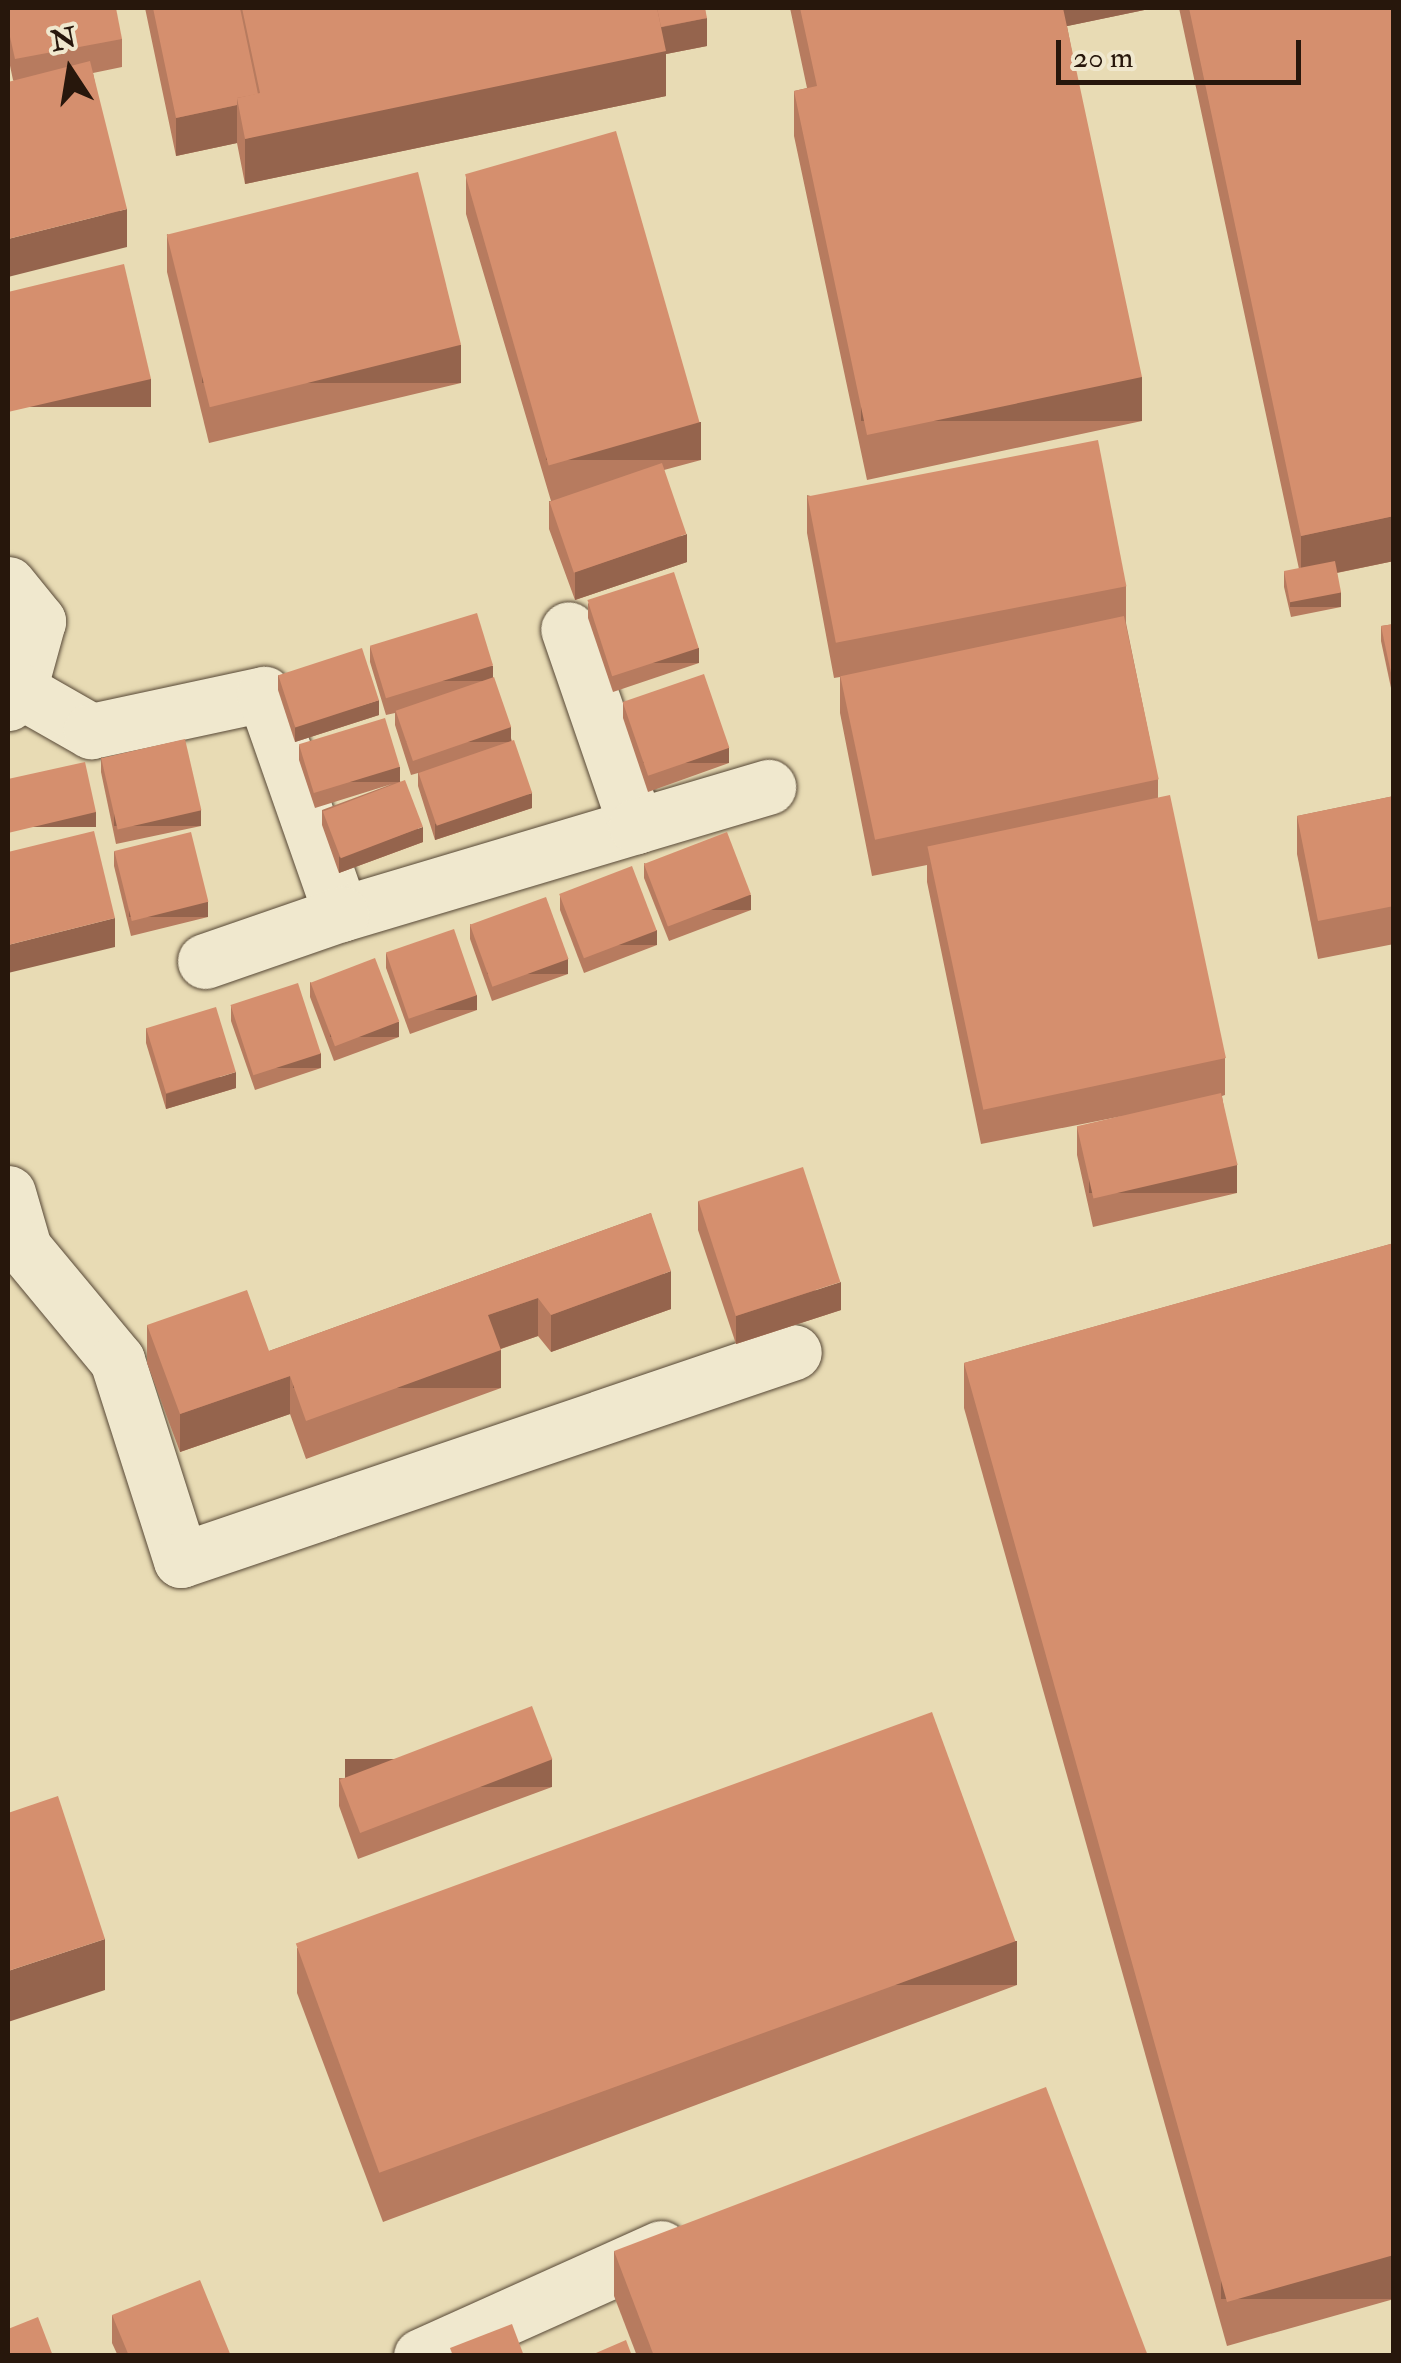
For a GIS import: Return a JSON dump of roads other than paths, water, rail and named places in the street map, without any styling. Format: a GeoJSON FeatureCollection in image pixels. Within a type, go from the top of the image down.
{"type":"FeatureCollection","features":[{"type":"Feature","properties":{"kind":"street"},"geometry":{"type":"LineString","coordinates":[[8,584],[38,621],[13,697],[91,731],[264,694],[341,914]]}},
{"type":"Feature","properties":{"kind":"street"},"geometry":{"type":"LineString","coordinates":[[568,629],[636,826]]}},
{"type":"Feature","properties":{"kind":"street"},"geometry":{"type":"LineString","coordinates":[[205,961],[341,914],[768,787]]}},
{"type":"Feature","properties":{"kind":"street"},"geometry":{"type":"LineString","coordinates":[[8,1193],[16,1250],[117,1360],[181,1560],[794,1352]]}},
{"type":"Feature","properties":{"kind":"street"},"geometry":{"type":"LineString","coordinates":[[427,2354],[661,2248]]}}]}
